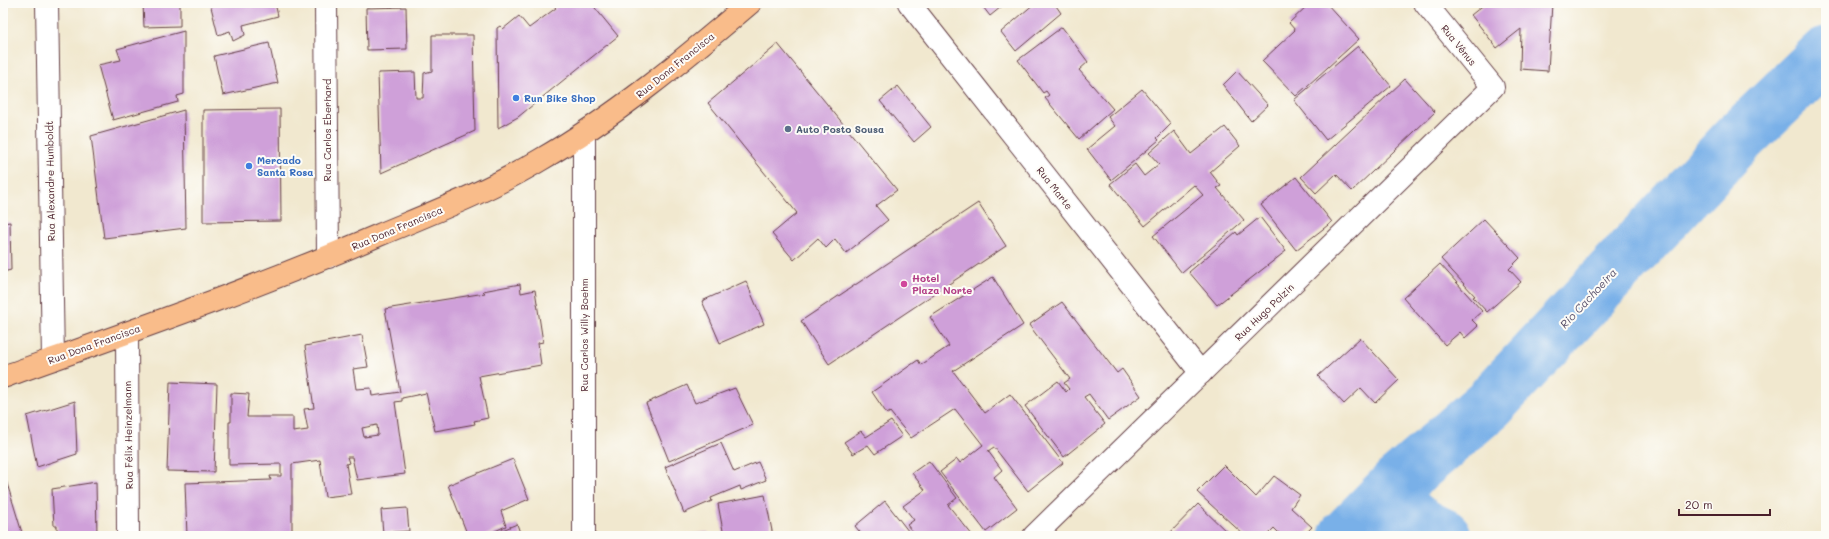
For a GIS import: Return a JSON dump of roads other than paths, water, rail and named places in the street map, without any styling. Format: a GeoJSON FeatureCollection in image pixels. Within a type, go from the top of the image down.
{"type":"FeatureCollection","features":[{"type":"Feature","properties":{"kind":"main road","name":"Rua Dona Francisca"},"geometry":{"type":"LineString","coordinates":[[3,377],[127,333],[328,257],[497,184],[584,134],[679,64],[750,3]]}},
{"type":"Feature","properties":{"kind":"street","name":"Rua Alexandre Humboldt"},"geometry":{"type":"LineString","coordinates":[[47,3],[53,359]]}},
{"type":"Feature","properties":{"kind":"street","name":"Rua Carlos Eberhard"},"geometry":{"type":"LineString","coordinates":[[326,3],[328,257]]}},
{"type":"Feature","properties":{"kind":"street","name":"Rua Marte"},"geometry":{"type":"LineString","coordinates":[[909,3],[1201,373]]}},
{"type":"Feature","properties":{"kind":"street","name":"Rua Vênus"},"geometry":{"type":"LineString","coordinates":[[1425,3],[1493,87]]}},
{"type":"Feature","properties":{"kind":"street","name":"Rua Hugo Polzin"},"geometry":{"type":"LineString","coordinates":[[1034,536],[1493,87]]}},
{"type":"Feature","properties":{"kind":"street","name":"Rua Carlos Willy Boehm"},"geometry":{"type":"LineString","coordinates":[[584,134],[584,536]]}},
{"type":"Feature","properties":{"kind":"street","name":"Rua Félix Heinzelmann"},"geometry":{"type":"LineString","coordinates":[[127,333],[128,536]]}},
{"type":"Feature","properties":{"kind":"waterway","name":"Rio Cachoeira"},"geometry":{"type":"LineString","coordinates":[[1346,536],[1398,483],[1489,404],[1737,140],[1826,54]]}},
{"type":"Feature","properties":{"kind":"waterway"},"geometry":{"type":"LineString","coordinates":[[1398,483],[1398,495],[1400,502],[1408,514],[1425,527],[1444,536]]}},
{"type":"Feature","properties":{"kind":"place","name":"Run Bike Shop"},"geometry":{"type":"Point","coordinates":[516,98]}},
{"type":"Feature","properties":{"kind":"place","name":"Auto Posto Sousa"},"geometry":{"type":"Point","coordinates":[788,129]}},
{"type":"Feature","properties":{"kind":"place","name":"Mercado Santa Rosa"},"geometry":{"type":"Point","coordinates":[249,166]}},
{"type":"Feature","properties":{"kind":"place","name":"Hotel Plaza Norte"},"geometry":{"type":"Point","coordinates":[904,284]}}]}
